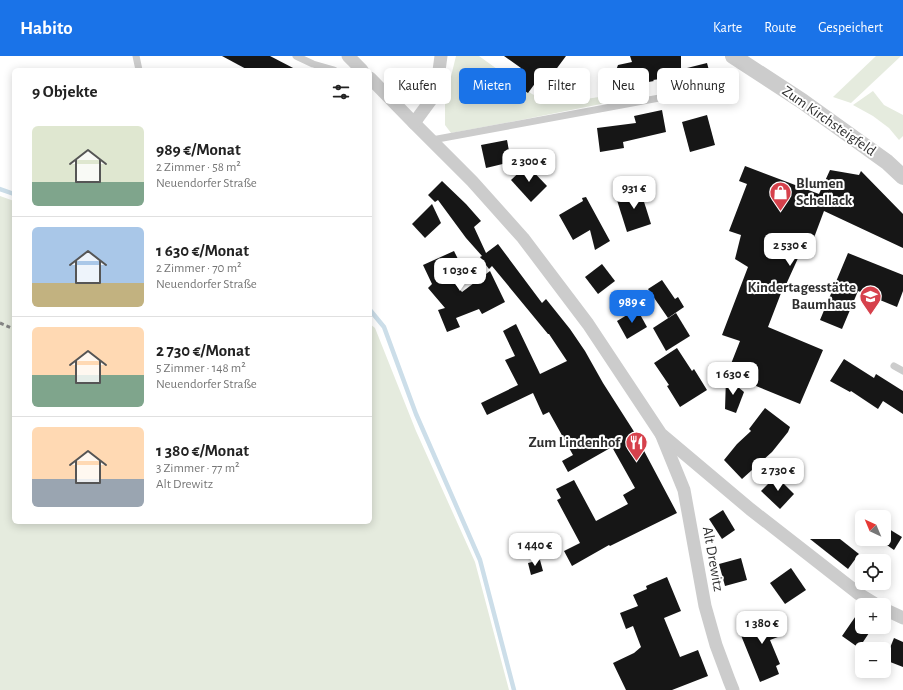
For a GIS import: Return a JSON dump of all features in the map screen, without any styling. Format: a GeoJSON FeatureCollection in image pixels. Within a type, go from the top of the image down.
{"type":"FeatureCollection","features":[{"type":"Feature","properties":{"kind":"street"},"geometry":{"type":"LineString","coordinates":[[348,56],[360,68]]}},
{"type":"Feature","properties":{"kind":"street"},"geometry":{"type":"LineString","coordinates":[[414,123],[436,93],[441,56]]}},
{"type":"Feature","properties":{"kind":"street","name":"Zum Kirchsteigfeld"},"geometry":{"type":"LineString","coordinates":[[733,56],[818,112],[887,162],[903,177]]}},
{"type":"Feature","properties":{"kind":"street"},"geometry":{"type":"LineString","coordinates":[[372,81],[472,181],[523,238],[588,324],[661,434],[756,513],[866,598]]}},
{"type":"Feature","properties":{"kind":"street","name":"Alt Drewitz"},"geometry":{"type":"LineString","coordinates":[[661,434],[684,490],[705,606],[716,645],[733,690]]}},
{"type":"Feature","properties":{"kind":"street"},"geometry":{"type":"LineString","coordinates":[[891,612],[903,618]]}},
{"type":"Feature","properties":{"kind":"lane"},"geometry":{"type":"LineString","coordinates":[[136,56],[139,68]]}},
{"type":"Feature","properties":{"kind":"lane"},"geometry":{"type":"LineString","coordinates":[[296,56],[313,64],[327,68]]}},
{"type":"Feature","properties":{"kind":"lane"},"geometry":{"type":"LineString","coordinates":[[432,140],[657,98]]}},
{"type":"Feature","properties":{"kind":"lane"},"geometry":{"type":"LineString","coordinates":[[894,366],[903,371]]}},
{"type":"Feature","properties":{"kind":"shaded area"},"geometry":{"type":"Polygon","coordinates":[[[456,56],[479,56],[496,68],[459,68],[459,104],[526,104],[526,90],[534,95],[534,104],[590,104],[590,98],[598,97],[598,104],[601,104],[451,133],[445,125],[445,104],[451,104],[451,76],[456,56]]]}},
{"type":"Feature","properties":{"kind":"shaded area"},"geometry":{"type":"Polygon","coordinates":[[[876,56],[901,56],[851,103],[833,97],[876,56]]]}},
{"type":"Feature","properties":{"kind":"shaded area"},"geometry":{"type":"Polygon","coordinates":[[[873,91],[884,105],[903,115],[903,136],[899,140],[889,128],[873,116],[853,105],[873,91]]]}},
{"type":"Feature","properties":{"kind":"shaded area"},"geometry":{"type":"Polygon","coordinates":[[[0,196],[12,200],[12,524],[372,524],[372,326],[375,328],[416,431],[475,562],[509,690],[0,690],[0,196]]]}},
{"type":"Feature","properties":{"kind":"building"},"geometry":{"type":"Polygon","coordinates":[[[222,56],[270,56],[293,68],[244,68],[222,56]]]}},
{"type":"Feature","properties":{"kind":"building"},"geometry":{"type":"Polygon","coordinates":[[[504,56],[566,56],[557,68],[534,68],[534,85],[528,93],[526,92],[526,68],[521,68],[504,56]]]}},
{"type":"Feature","properties":{"kind":"building"},"geometry":{"type":"Polygon","coordinates":[[[630,56],[681,56],[681,68],[657,68],[657,79],[649,82],[649,68],[617,68],[618,65],[632,62],[630,56]]]}},
{"type":"Feature","properties":{"kind":"building"},"geometry":{"type":"Polygon","coordinates":[[[707,63],[708,68],[687,68],[707,63]]]}},
{"type":"Feature","properties":{"kind":"building"},"geometry":{"type":"Polygon","coordinates":[[[662,110],[666,132],[623,142],[624,148],[600,152],[597,128],[636,123],[634,116],[662,110]]]}},
{"type":"Feature","properties":{"kind":"building"},"geometry":{"type":"Polygon","coordinates":[[[707,115],[715,145],[690,152],[682,122],[707,115]]]}},
{"type":"Feature","properties":{"kind":"building"},"geometry":{"type":"Polygon","coordinates":[[[507,140],[511,162],[486,168],[481,145],[507,140]]]}},
{"type":"Feature","properties":{"kind":"building"},"geometry":{"type":"Polygon","coordinates":[[[527,165],[547,186],[531,202],[511,180],[527,165]]]}},
{"type":"Feature","properties":{"kind":"building"},"geometry":{"type":"Polygon","coordinates":[[[745,166],[819,194],[830,170],[859,175],[861,171],[903,214],[903,248],[824,211],[806,259],[799,256],[784,289],[783,288],[768,327],[823,350],[800,404],[727,374],[740,341],[722,335],[748,267],[735,259],[741,235],[729,231],[747,184],[739,181],[745,166]]]}},
{"type":"Feature","properties":{"kind":"building"},"geometry":{"type":"Polygon","coordinates":[[[442,181],[481,221],[474,227],[486,253],[498,244],[542,303],[546,299],[570,329],[633,430],[677,513],[610,546],[609,545],[572,566],[564,551],[580,543],[557,500],[561,498],[556,489],[574,480],[596,521],[628,504],[623,495],[635,488],[612,447],[568,472],[562,461],[573,455],[549,412],[543,415],[533,393],[487,415],[481,403],[518,385],[505,360],[515,356],[503,331],[516,324],[540,374],[567,361],[549,334],[492,266],[489,269],[480,257],[482,256],[466,238],[438,200],[435,202],[428,195],[442,181]]]}},
{"type":"Feature","properties":{"kind":"building"},"geometry":{"type":"Polygon","coordinates":[[[640,189],[651,224],[627,232],[616,197],[640,189]]]}},
{"type":"Feature","properties":{"kind":"building"},"geometry":{"type":"Polygon","coordinates":[[[586,197],[610,241],[595,250],[590,230],[573,240],[559,215],[583,201],[582,198],[586,197]]]}},
{"type":"Feature","properties":{"kind":"building"},"geometry":{"type":"Polygon","coordinates":[[[432,204],[441,223],[425,238],[412,224],[432,204]]]}},
{"type":"Feature","properties":{"kind":"building"},"geometry":{"type":"Polygon","coordinates":[[[454,251],[460,263],[444,271],[462,292],[490,271],[505,302],[482,314],[479,309],[456,318],[460,327],[447,332],[438,310],[445,308],[428,288],[432,284],[423,265],[454,251]]]}},
{"type":"Feature","properties":{"kind":"building"},"geometry":{"type":"Polygon","coordinates":[[[848,253],[903,275],[903,291],[897,307],[858,291],[842,329],[820,320],[848,253]]]}},
{"type":"Feature","properties":{"kind":"building"},"geometry":{"type":"Polygon","coordinates":[[[602,264],[615,281],[598,294],[585,277],[602,264]]]}},
{"type":"Feature","properties":{"kind":"building"},"geometry":{"type":"Polygon","coordinates":[[[662,280],[675,299],[678,297],[684,307],[668,318],[648,289],[662,280]]]}},
{"type":"Feature","properties":{"kind":"building"},"geometry":{"type":"Polygon","coordinates":[[[637,309],[647,327],[627,339],[617,321],[637,309]]]}},
{"type":"Feature","properties":{"kind":"building"},"geometry":{"type":"Polygon","coordinates":[[[676,313],[690,336],[666,351],[653,328],[676,313]]]}},
{"type":"Feature","properties":{"kind":"building"},"geometry":{"type":"Polygon","coordinates":[[[677,348],[692,371],[694,369],[707,390],[680,407],[667,386],[669,385],[654,363],[677,348]]]}},
{"type":"Feature","properties":{"kind":"building"},"geometry":{"type":"Polygon","coordinates":[[[844,359],[874,378],[876,374],[903,391],[903,414],[883,401],[878,409],[851,391],[850,392],[830,381],[844,359]]]}},
{"type":"Feature","properties":{"kind":"building"},"geometry":{"type":"Polygon","coordinates":[[[726,377],[744,392],[736,413],[725,409],[726,377]]]}},
{"type":"Feature","properties":{"kind":"building"},"geometry":{"type":"Polygon","coordinates":[[[765,408],[790,427],[788,432],[772,452],[742,479],[724,460],[737,444],[751,431],[749,429],[765,408]]]}},
{"type":"Feature","properties":{"kind":"building"},"geometry":{"type":"Polygon","coordinates":[[[776,476],[794,494],[780,509],[761,491],[776,476]]]}},
{"type":"Feature","properties":{"kind":"building"},"geometry":{"type":"Polygon","coordinates":[[[723,510],[735,530],[722,539],[709,519],[723,510]]]}},
{"type":"Feature","properties":{"kind":"building"},"geometry":{"type":"Polygon","coordinates":[[[891,530],[902,537],[894,550],[888,546],[891,546],[891,530]]]}},
{"type":"Feature","properties":{"kind":"building"},"geometry":{"type":"Polygon","coordinates":[[[810,539],[840,539],[859,554],[855,554],[855,559],[848,569],[810,539]]]}},
{"type":"Feature","properties":{"kind":"building"},"geometry":{"type":"Polygon","coordinates":[[[741,558],[747,580],[725,586],[719,564],[741,558]]]}},
{"type":"Feature","properties":{"kind":"building"},"geometry":{"type":"Polygon","coordinates":[[[540,560],[543,571],[531,575],[528,563],[540,560]]]}},
{"type":"Feature","properties":{"kind":"building"},"geometry":{"type":"Polygon","coordinates":[[[791,568],[806,590],[785,604],[770,583],[791,568]]]}},
{"type":"Feature","properties":{"kind":"building"},"geometry":{"type":"Polygon","coordinates":[[[667,577],[681,611],[664,618],[680,657],[698,650],[708,676],[672,690],[626,690],[613,663],[634,653],[641,647],[633,626],[626,629],[620,613],[638,606],[633,595],[647,589],[646,586],[667,577]]]}},
{"type":"Feature","properties":{"kind":"building"},"geometry":{"type":"Polygon","coordinates":[[[774,613],[783,635],[770,640],[780,664],[776,666],[779,674],[760,682],[738,628],[774,613]]]}},
{"type":"Feature","properties":{"kind":"building"},"geometry":{"type":"Polygon","coordinates":[[[855,617],[855,634],[868,634],[863,642],[855,642],[855,645],[842,636],[855,617]]]}},
{"type":"Feature","properties":{"kind":"building"},"geometry":{"type":"Polygon","coordinates":[[[894,638],[903,642],[903,667],[891,662],[891,645],[894,638]]]}},
{"type":"Feature","properties":{"kind":"waterway"},"geometry":{"type":"LineString","coordinates":[[0,189],[12,193]]}},
{"type":"Feature","properties":{"kind":"waterway"},"geometry":{"type":"LineString","coordinates":[[372,312],[384,327],[416,414],[480,560],[514,690]]}},
{"type":"Feature","properties":{"kind":"railway"},"geometry":{"type":"LineString","coordinates":[[0,323],[12,328]]}},
{"type":"Feature","properties":{"kind":"place","name":"Blumen Schellack"},"geometry":{"type":"Point","coordinates":[780,212]}},
{"type":"Feature","properties":{"kind":"place","name":"Kindertagesstätte Baumhaus"},"geometry":{"type":"Point","coordinates":[871,316]}},
{"type":"Feature","properties":{"kind":"place","name":"Zum Lindenhof"},"geometry":{"type":"Point","coordinates":[636,462]}}]}
